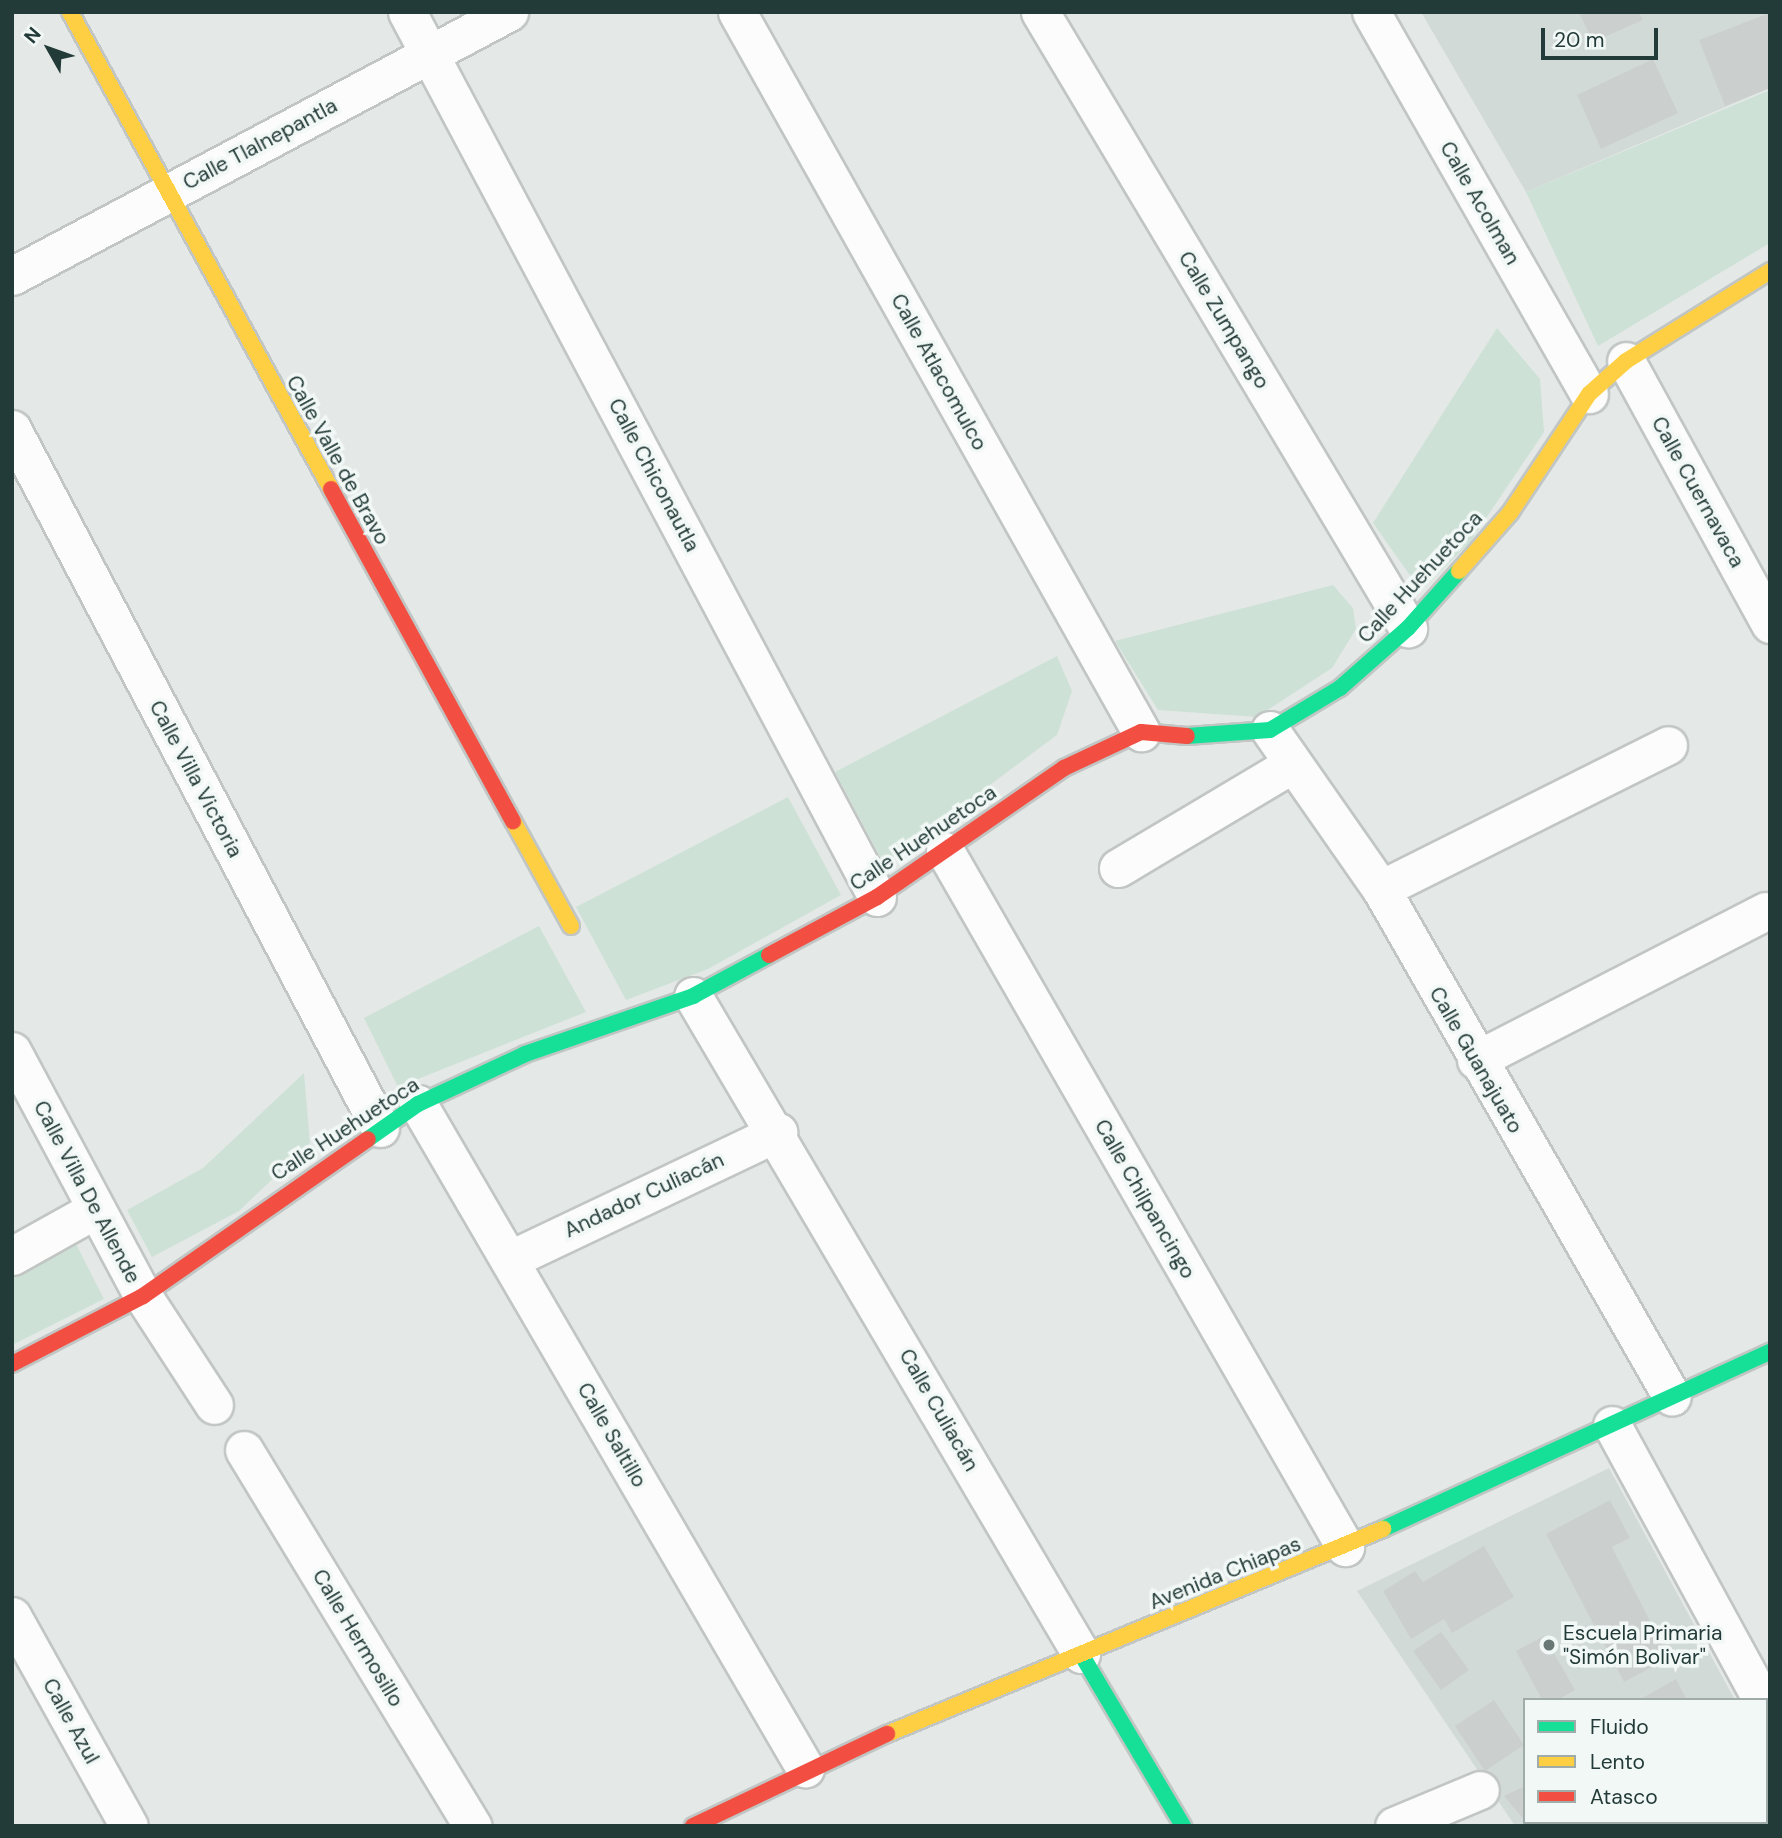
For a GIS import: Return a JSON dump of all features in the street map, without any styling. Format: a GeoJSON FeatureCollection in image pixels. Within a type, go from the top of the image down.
{"type":"FeatureCollection","features":[{"type":"Feature","properties":{"kind":"street","name":"Calle Valle de Bravo"},"geometry":{"type":"LineString","coordinates":[[70,12],[571,926]]}},
{"type":"Feature","properties":{"kind":"street","name":"Calle Chiconautla"},"geometry":{"type":"LineString","coordinates":[[408,12],[877,897]]}},
{"type":"Feature","properties":{"kind":"street","name":"Calle Tlalnepantla"},"geometry":{"type":"LineString","coordinates":[[12,276],[509,12]]}},
{"type":"Feature","properties":{"kind":"street","name":"Calle Atlacomulco"},"geometry":{"type":"LineString","coordinates":[[737,12],[1141,732]]}},
{"type":"Feature","properties":{"kind":"street","name":"Calle Zumpango"},"geometry":{"type":"LineString","coordinates":[[1040,12],[1408,628]]}},
{"type":"Feature","properties":{"kind":"street","name":"Calle Acolman"},"geometry":{"type":"LineString","coordinates":[[1371,12],[1589,394]]}},
{"type":"Feature","properties":{"kind":"street","name":"Calle Huehuetoca"},"geometry":{"type":"LineString","coordinates":[[12,1364],[143,1296],[418,1104],[525,1054],[693,996],[877,897],[1064,768],[1141,732],[1211,738],[1270,730],[1340,688],[1408,628],[1510,513],[1589,394],[1626,361],[1770,271]]}},
{"type":"Feature","properties":{"kind":"street","name":"Calle Cuernavaca"},"geometry":{"type":"LineString","coordinates":[[1626,361],[1770,624]]}},
{"type":"Feature","properties":{"kind":"street","name":"Calle Villa Victoria"},"geometry":{"type":"LineString","coordinates":[[12,429],[380,1128]]}},
{"type":"Feature","properties":{"kind":"street","name":"Calle Guanajuato"},"geometry":{"type":"LineString","coordinates":[[1270,730],[1291,765],[1381,890],[1476,1060],[1672,1397]]}},
{"type":"Feature","properties":{"kind":"street"},"geometry":{"type":"LineString","coordinates":[[1381,890],[1668,745]]}},
{"type":"Feature","properties":{"kind":"street"},"geometry":{"type":"LineString","coordinates":[[1118,868],[1291,765]]}},
{"type":"Feature","properties":{"kind":"street","name":"Calle Chilpancingo"},"geometry":{"type":"LineString","coordinates":[[944,851],[1345,1547]]}},
{"type":"Feature","properties":{"kind":"street"},"geometry":{"type":"LineString","coordinates":[[1476,1060],[1766,911]]}},
{"type":"Feature","properties":{"kind":"street","name":"Calle Culiacán"},"geometry":{"type":"LineString","coordinates":[[693,996],[778,1132],[1184,1826]]}},
{"type":"Feature","properties":{"kind":"street","name":"Calle Villa De Allende"},"geometry":{"type":"LineString","coordinates":[[12,1051],[143,1296]]}},
{"type":"Feature","properties":{"kind":"street","name":"Calle Saltillo"},"geometry":{"type":"LineString","coordinates":[[418,1104],[511,1259],[805,1768]]}},
{"type":"Feature","properties":{"kind":"street","name":"Andador Culiacán"},"geometry":{"type":"LineString","coordinates":[[511,1259],[778,1132]]}},
{"type":"Feature","properties":{"kind":"street"},"geometry":{"type":"LineString","coordinates":[[12,1256],[96,1209]]}},
{"type":"Feature","properties":{"kind":"street"},"geometry":{"type":"LineString","coordinates":[[143,1296],[214,1405]]}},
{"type":"Feature","properties":{"kind":"street","name":"Avenida Chiapas"},"geometry":{"type":"LineString","coordinates":[[693,1826],[805,1768],[1345,1547],[1770,1352]]}},
{"type":"Feature","properties":{"kind":"street"},"geometry":{"type":"LineString","coordinates":[[1612,1425],[1755,1652],[1762,1698]]}},
{"type":"Feature","properties":{"kind":"street","name":"Calle Hermosillo"},"geometry":{"type":"LineString","coordinates":[[244,1450],[473,1826]]}},
{"type":"Feature","properties":{"kind":"street","name":"Calle Azul"},"geometry":{"type":"LineString","coordinates":[[12,1616],[129,1826]]}},
{"type":"Feature","properties":{"kind":"street"},"geometry":{"type":"LineString","coordinates":[[1394,1826],[1480,1790]]}},
{"type":"Feature","properties":{"kind":"shaded area"},"geometry":{"type":"Polygon","coordinates":[[[1421,12],[1770,12],[1770,88],[1526,192],[1421,12]]]}},
{"type":"Feature","properties":{"kind":"shaded area","name":"Escuela Primaria \"Simón Bolivar\""},"geometry":{"type":"Polygon","coordinates":[[[1609,1468],[1734,1698],[1523,1698],[1523,1824],[1768,1824],[1768,1792],[1770,1826],[1515,1826],[1357,1591],[1609,1468]]]}},
{"type":"Feature","properties":{"kind":"green space"},"geometry":{"type":"Polygon","coordinates":[[[1770,90],[1770,243],[1598,346],[1526,192],[1770,90]]]}},
{"type":"Feature","properties":{"kind":"green space"},"geometry":{"type":"Polygon","coordinates":[[[1497,328],[1540,379],[1544,432],[1470,542],[1421,591],[1373,523],[1497,328]]]}},
{"type":"Feature","properties":{"kind":"green space"},"geometry":{"type":"Polygon","coordinates":[[[1333,585],[1353,608],[1356,629],[1332,668],[1257,717],[1158,710],[1115,641],[1333,585]]]}},
{"type":"Feature","properties":{"kind":"green space"},"geometry":{"type":"Polygon","coordinates":[[[1057,656],[1072,691],[1057,735],[884,864],[835,772],[1057,656]]]}},
{"type":"Feature","properties":{"kind":"green space"},"geometry":{"type":"Polygon","coordinates":[[[788,797],[841,895],[708,969],[626,1000],[576,907],[788,797]]]}},
{"type":"Feature","properties":{"kind":"green space"},"geometry":{"type":"Polygon","coordinates":[[[539,926],[586,1012],[398,1087],[364,1018],[539,926]]]}},
{"type":"Feature","properties":{"kind":"green space"},"geometry":{"type":"Polygon","coordinates":[[[304,1073],[310,1143],[239,1211],[152,1257],[127,1210],[203,1168],[304,1073]]]}},
{"type":"Feature","properties":{"kind":"green space"},"geometry":{"type":"Polygon","coordinates":[[[74,1240],[104,1299],[12,1345],[12,1274],[74,1240]]]}},
{"type":"Feature","properties":{"kind":"building"},"geometry":{"type":"Polygon","coordinates":[[[1579,12],[1639,12],[1643,20],[1593,42],[1579,12]]]}},
{"type":"Feature","properties":{"kind":"building"},"geometry":{"type":"Polygon","coordinates":[[[1770,13],[1770,88],[1725,106],[1699,40],[1770,13]]]}},
{"type":"Feature","properties":{"kind":"building"},"geometry":{"type":"Polygon","coordinates":[[[1653,59],[1678,113],[1601,149],[1577,95],[1653,59]]]}},
{"type":"Feature","properties":{"kind":"building"},"geometry":{"type":"Polygon","coordinates":[[[1610,1500],[1630,1538],[1612,1547],[1669,1658],[1624,1682],[1546,1534],[1610,1500]]]}},
{"type":"Feature","properties":{"kind":"building"},"geometry":{"type":"Polygon","coordinates":[[[1484,1546],[1514,1597],[1452,1633],[1444,1619],[1411,1639],[1383,1591],[1415,1571],[1423,1582],[1484,1546]]]}},
{"type":"Feature","properties":{"kind":"building"},"geometry":{"type":"Polygon","coordinates":[[[1441,1632],[1469,1670],[1441,1690],[1413,1651],[1441,1632]]]}},
{"type":"Feature","properties":{"kind":"building"},"geometry":{"type":"Polygon","coordinates":[[[1544,1636],[1575,1690],[1561,1698],[1541,1698],[1516,1651],[1544,1636]]]}},
{"type":"Feature","properties":{"kind":"building"},"geometry":{"type":"Polygon","coordinates":[[[1676,1679],[1686,1698],[1643,1698],[1676,1679]]]}},
{"type":"Feature","properties":{"kind":"building"},"geometry":{"type":"Polygon","coordinates":[[[1494,1700],[1523,1746],[1485,1771],[1455,1726],[1494,1700]]]}},
{"type":"Feature","properties":{"kind":"building"},"geometry":{"type":"Polygon","coordinates":[[[1523,1787],[1523,1819],[1504,1796],[1523,1787]]]}},
{"type":"Feature","properties":{"kind":"building"},"geometry":{"type":"Polygon","coordinates":[[[1526,1824],[1579,1826],[1528,1826],[1526,1824]]]}},
{"type":"Feature","properties":{"kind":"building"},"geometry":{"type":"Polygon","coordinates":[[[1672,1824],[1756,1826],[1673,1826],[1672,1824]]]}},
{"type":"Feature","properties":{"kind":"traffic: fast"},"geometry":{"type":"LineString","coordinates":[[1187,736],[1270,730],[1340,688],[1408,628],[1459,571]]}},
{"type":"Feature","properties":{"kind":"traffic: fast"},"geometry":{"type":"LineString","coordinates":[[368,1139],[418,1104],[525,1054],[693,996],[769,955]]}},
{"type":"Feature","properties":{"kind":"traffic: fast"},"geometry":{"type":"LineString","coordinates":[[1383,1529],[1770,1352]]}},
{"type":"Feature","properties":{"kind":"traffic: fast"},"geometry":{"type":"LineString","coordinates":[[1081,1654],[1183,1826]]}},
{"type":"Feature","properties":{"kind":"traffic: slow"},"geometry":{"type":"LineString","coordinates":[[70,12],[331,489]]}},
{"type":"Feature","properties":{"kind":"traffic: slow"},"geometry":{"type":"LineString","coordinates":[[1459,571],[1510,513],[1589,394],[1626,361],[1770,271]]}},
{"type":"Feature","properties":{"kind":"traffic: slow"},"geometry":{"type":"LineString","coordinates":[[513,821],[571,926]]}},
{"type":"Feature","properties":{"kind":"traffic: slow"},"geometry":{"type":"LineString","coordinates":[[887,1734],[1383,1529]]}},
{"type":"Feature","properties":{"kind":"traffic: jam"},"geometry":{"type":"LineString","coordinates":[[331,489],[513,821]]}},
{"type":"Feature","properties":{"kind":"traffic: jam"},"geometry":{"type":"LineString","coordinates":[[769,955],[877,897],[1064,768],[1141,732],[1187,736]]}},
{"type":"Feature","properties":{"kind":"traffic: jam"},"geometry":{"type":"LineString","coordinates":[[12,1364],[143,1296],[368,1139]]}},
{"type":"Feature","properties":{"kind":"traffic: jam"},"geometry":{"type":"LineString","coordinates":[[693,1826],[887,1734]]}},
{"type":"Feature","properties":{"kind":"place","name":"Escuela Primaria \"Simón Bolivar\""},"geometry":{"type":"Point","coordinates":[1549,1645]}}]}
